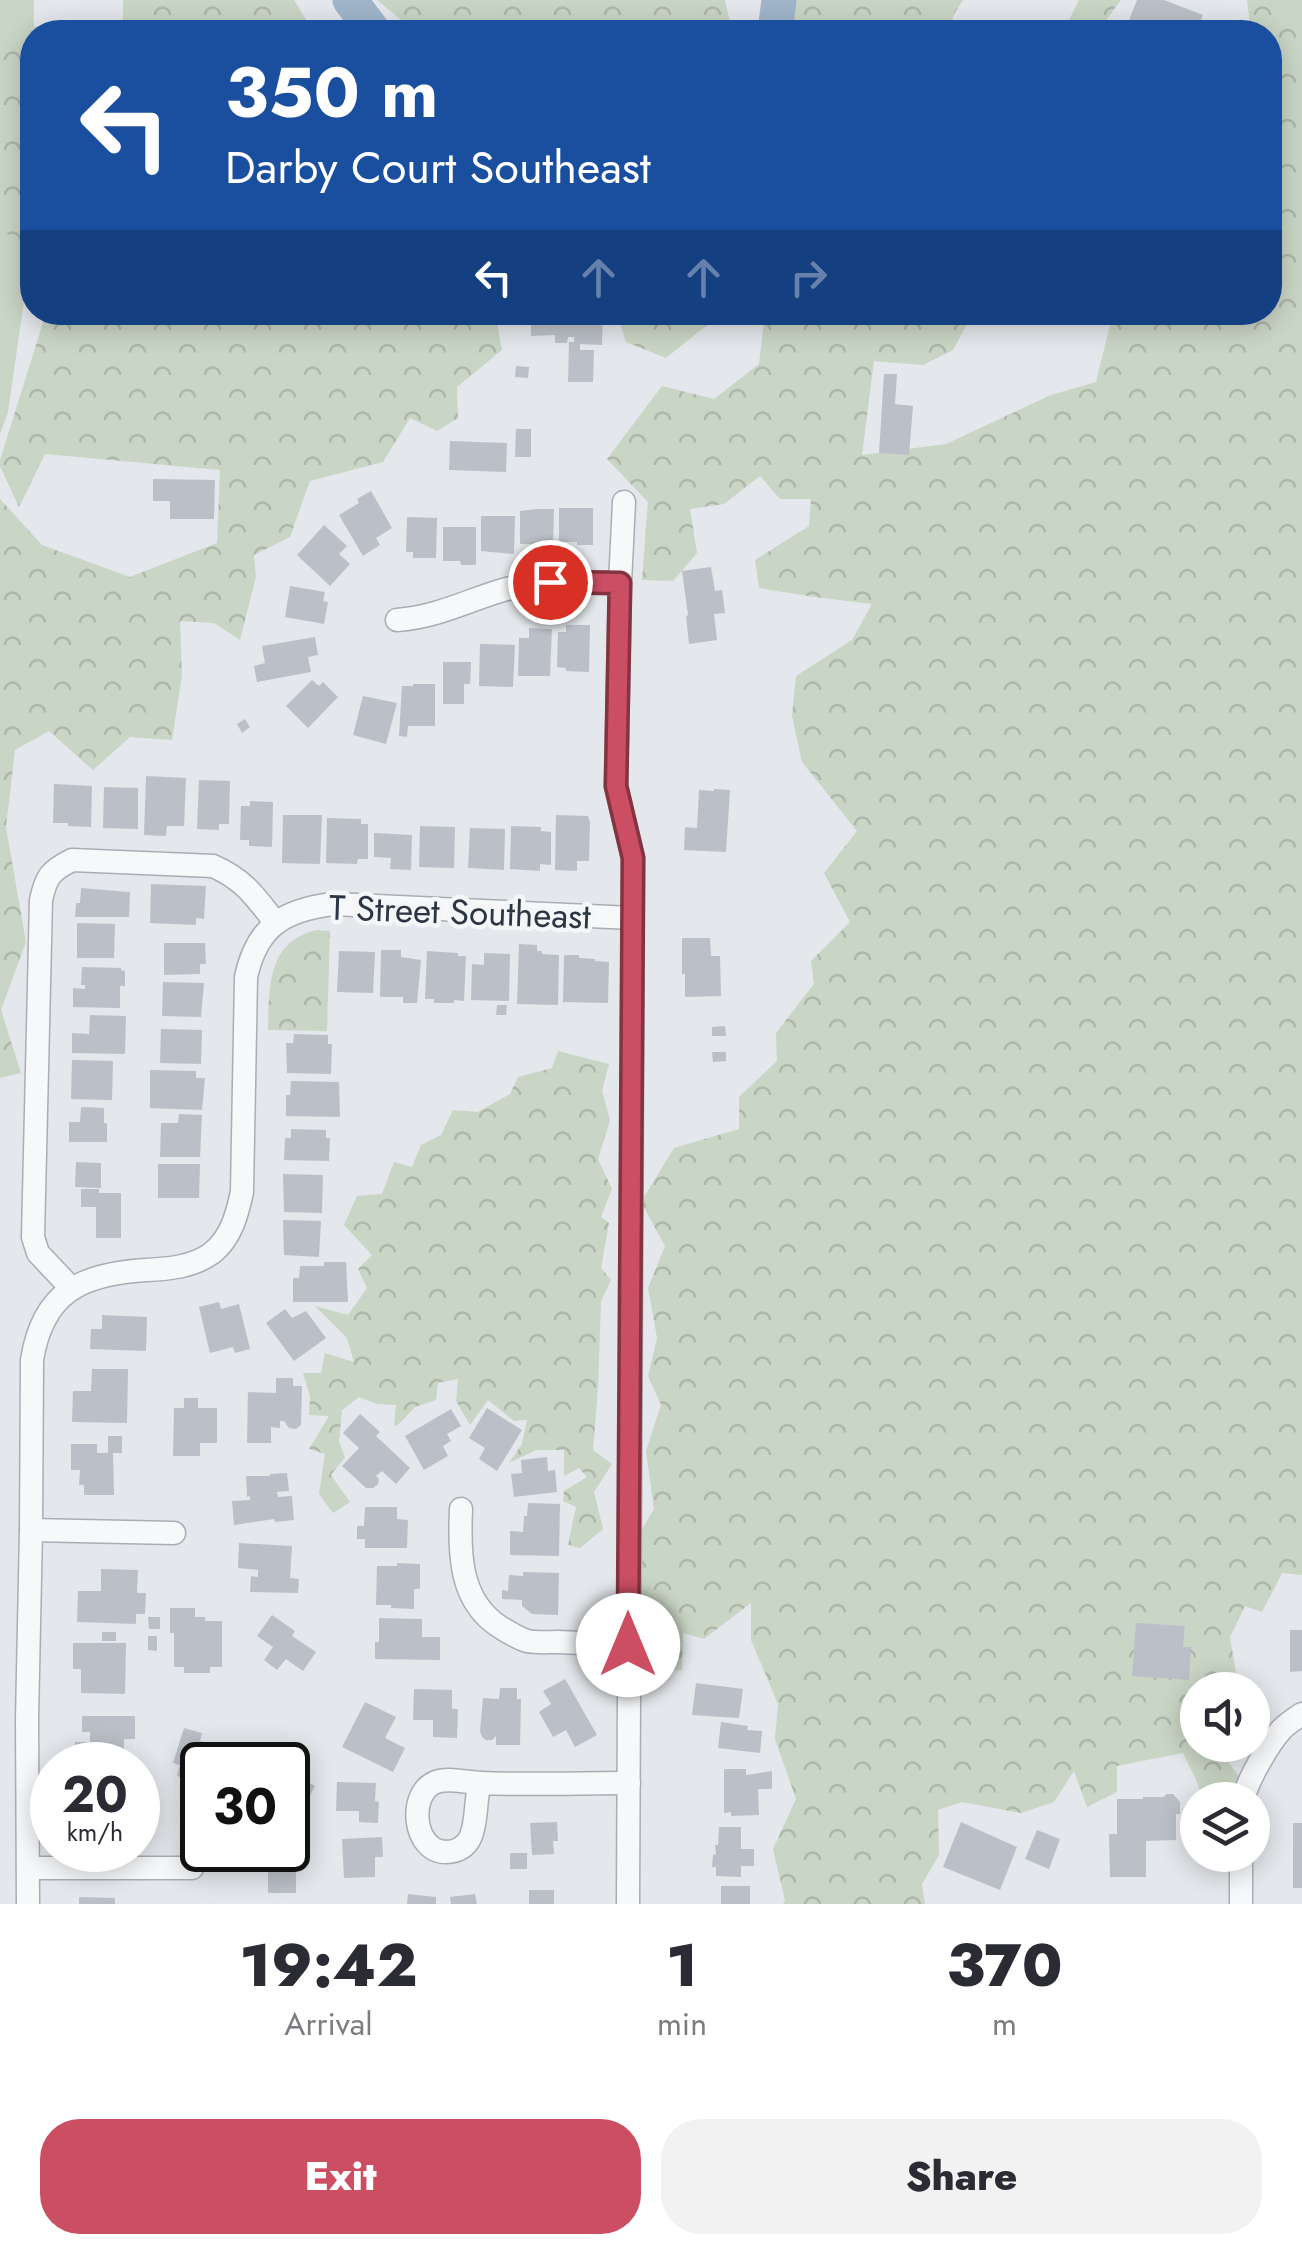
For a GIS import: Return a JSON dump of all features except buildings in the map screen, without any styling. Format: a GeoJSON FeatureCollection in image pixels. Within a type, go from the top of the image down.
{"type":"FeatureCollection","features":[{"type":"Feature","properties":{"kind":"street"},"geometry":{"type":"LineString","coordinates":[[624,502],[616,786],[633,858],[628,1904]]}},
{"type":"Feature","properties":{"kind":"street"},"geometry":{"type":"LineString","coordinates":[[398,620],[435,614],[528,585],[620,583]]}},
{"type":"Feature","properties":{"kind":"street"},"geometry":{"type":"LineString","coordinates":[[28,1904],[26,1719],[32,1360],[36,1333],[51,1307],[72,1289],[102,1274],[192,1264],[225,1239],[236,1218],[242,1192],[246,978],[251,956],[276,922],[244,883],[213,866],[72,860],[57,867],[46,880],[41,900],[33,1237],[38,1253],[72,1289]]}},
{"type":"Feature","properties":{"kind":"street","name":"T Street Southeast"},"geometry":{"type":"LineString","coordinates":[[276,922],[312,906],[333,904],[632,918]]}},
{"type":"Feature","properties":{"kind":"street"},"geometry":{"type":"LineString","coordinates":[[461,1509],[462,1568],[468,1590],[492,1622],[528,1642],[628,1645]]}},
{"type":"Feature","properties":{"kind":"street"},"geometry":{"type":"LineString","coordinates":[[31,1530],[174,1534]]}},
{"type":"Feature","properties":{"kind":"street"},"geometry":{"type":"LineString","coordinates":[[1250,1782],[1282,1728],[1302,1714]]}},
{"type":"Feature","properties":{"kind":"street"},"geometry":{"type":"LineString","coordinates":[[480,1783],[629,1783]]}},
{"type":"Feature","properties":{"kind":"street"},"geometry":{"type":"LineString","coordinates":[[28,1868],[180,1868]]}},
{"type":"Feature","properties":{"kind":"street"},"geometry":{"type":"LineString","coordinates":[[1241,1872],[1241,1904]]}},
{"type":"Feature","properties":{"kind":"green space"},"geometry":{"type":"Polygon","coordinates":[[[0,0],[34,0],[34,20],[20,20],[21,325],[8,412],[0,434],[0,0]]]}},
{"type":"Feature","properties":{"kind":"green space"},"geometry":{"type":"Polygon","coordinates":[[[123,0],[294,0],[306,20],[123,20],[123,0]]]}},
{"type":"Feature","properties":{"kind":"green space"},"geometry":{"type":"Polygon","coordinates":[[[377,0],[725,0],[729,20],[401,20],[377,0]]]}},
{"type":"Feature","properties":{"kind":"green space"},"geometry":{"type":"Polygon","coordinates":[[[789,0],[963,0],[952,20],[790,19],[789,0]]]}},
{"type":"Feature","properties":{"kind":"green space"},"geometry":{"type":"Polygon","coordinates":[[[1079,0],[1121,0],[1106,20],[1069,20],[1079,0]]]}},
{"type":"Feature","properties":{"kind":"green space"},"geometry":{"type":"Polygon","coordinates":[[[1247,0],[1302,0],[1302,1575],[1282,1573],[1262,1612],[1245,1606],[1230,1637],[1236,1672],[1180,1672],[1180,1754],[1117,1766],[1117,1792],[1087,1807],[1074,1771],[1054,1802],[1021,1813],[962,1802],[938,1810],[939,1855],[922,1884],[925,1904],[783,1904],[773,1849],[796,1799],[775,1739],[778,1704],[751,1640],[751,1603],[704,1639],[683,1633],[682,1670],[666,1671],[632,1645],[635,1541],[654,1509],[646,1451],[661,1405],[648,1376],[657,1338],[648,1288],[665,1246],[641,1202],[674,1148],[739,1129],[739,1097],[777,1061],[776,1033],[814,984],[811,961],[850,922],[824,873],[857,831],[802,762],[792,716],[796,676],[852,640],[872,604],[759,588],[755,560],[809,526],[811,499],[780,499],[760,476],[724,504],[690,509],[697,553],[673,581],[642,580],[648,502],[607,459],[662,386],[714,399],[759,364],[764,325],[966,325],[953,350],[923,365],[874,361],[862,455],[946,444],[1051,395],[1096,382],[1110,325],[1282,325],[1282,20],[1250,20],[1247,0]]]}},
{"type":"Feature","properties":{"kind":"green space"},"geometry":{"type":"Polygon","coordinates":[[[0,15],[20,22],[20,240],[0,231],[0,15]]]}},
{"type":"Feature","properties":{"kind":"green space"},"geometry":{"type":"Polygon","coordinates":[[[42,325],[497,325],[502,350],[457,387],[458,418],[437,431],[410,418],[383,462],[310,481],[290,537],[254,555],[256,577],[240,640],[214,623],[180,621],[182,675],[172,740],[130,737],[93,770],[49,731],[15,750],[6,827],[26,942],[1,1010],[21,1073],[0,1078],[0,499],[42,545],[130,577],[217,543],[220,470],[45,454],[19,507],[0,460],[42,325]]]}},
{"type":"Feature","properties":{"kind":"green space"},"geometry":{"type":"Polygon","coordinates":[[[621,325],[707,325],[666,358],[626,342],[621,325]]]}},
{"type":"Feature","properties":{"kind":"green space"},"geometry":{"type":"Polygon","coordinates":[[[317,930],[330,931],[327,1031],[268,1030],[274,968],[288,945],[317,930]]]}},
{"type":"Feature","properties":{"kind":"green space"},"geometry":{"type":"Polygon","coordinates":[[[558,1051],[609,1064],[602,1091],[610,1120],[598,1159],[612,1189],[601,1217],[609,1223],[601,1268],[611,1280],[601,1301],[593,1450],[612,1464],[594,1492],[603,1529],[580,1548],[568,1545],[576,1507],[563,1501],[564,1491],[587,1477],[579,1468],[564,1476],[564,1450],[536,1450],[509,1463],[522,1444],[527,1420],[514,1421],[488,1400],[470,1425],[456,1401],[458,1379],[438,1383],[436,1400],[415,1407],[394,1426],[396,1405],[377,1404],[359,1397],[342,1410],[339,1442],[345,1457],[331,1475],[350,1502],[333,1513],[319,1494],[325,1454],[309,1449],[329,1416],[309,1415],[310,1396],[303,1373],[321,1373],[325,1353],[354,1362],[347,1338],[315,1306],[348,1315],[367,1288],[358,1269],[372,1255],[344,1225],[357,1196],[382,1194],[394,1162],[412,1167],[421,1145],[441,1135],[453,1110],[478,1112],[510,1094],[518,1077],[552,1068],[558,1051]]]}},
{"type":"Feature","properties":{"kind":"green space"},"geometry":{"type":"Polygon","coordinates":[[[1187,1762],[1228,1762],[1240,1777],[1239,1782],[1197,1782],[1187,1762]]]}},
{"type":"Feature","properties":{"kind":"waterway"},"geometry":{"type":"LineString","coordinates":[[350,0],[365,20]]}},
{"type":"Feature","properties":{"kind":"waterway"},"geometry":{"type":"LineString","coordinates":[[776,20],[779,0]]}},
{"type":"Feature","properties":{"kind":"route"},"geometry":{"type":"LineString","coordinates":[[550,582],[620,583],[616,786],[633,858],[628,1645]]}}]}
